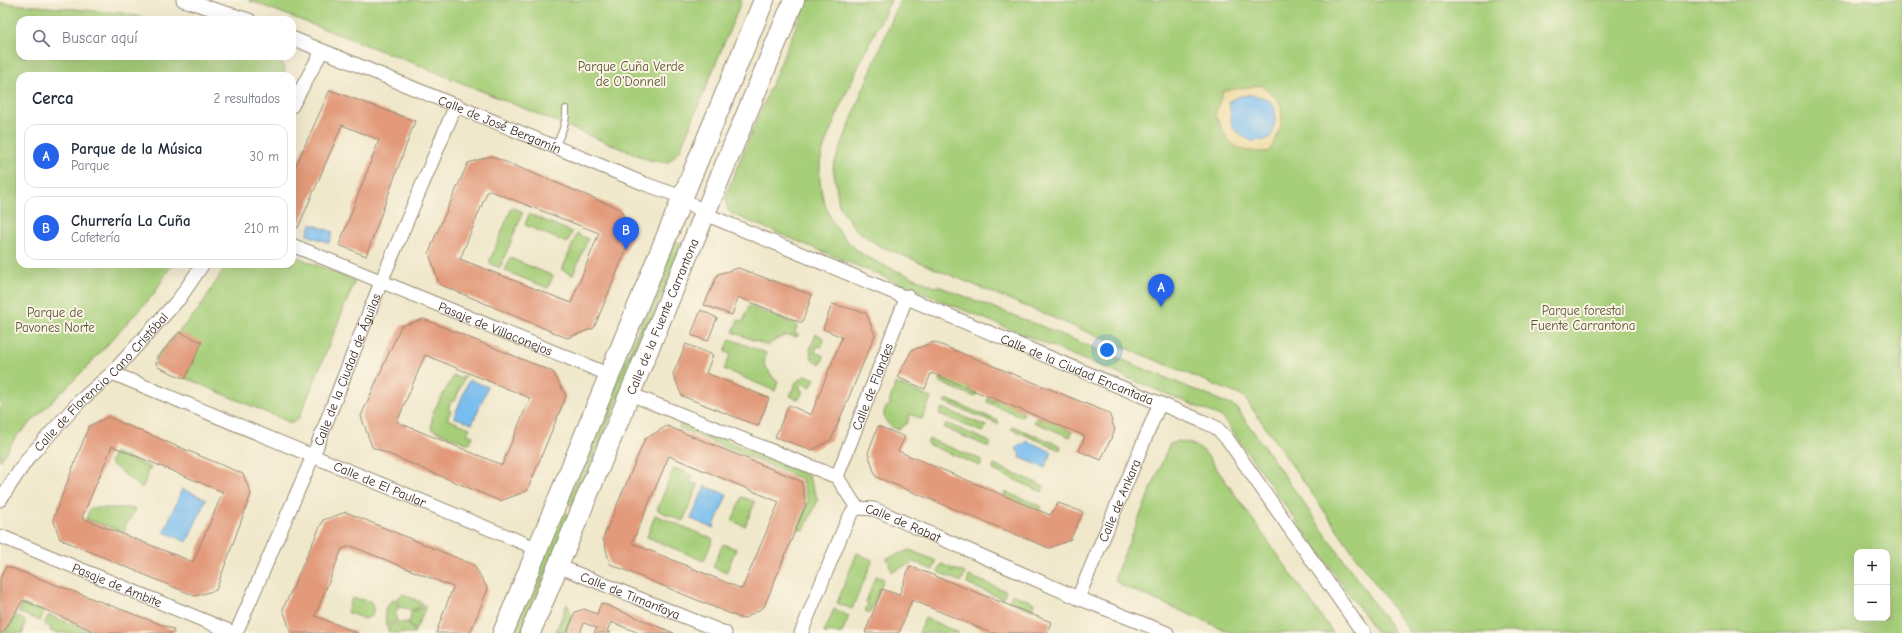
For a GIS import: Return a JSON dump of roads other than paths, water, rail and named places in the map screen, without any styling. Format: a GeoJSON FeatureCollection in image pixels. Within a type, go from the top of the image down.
{"type":"FeatureCollection","features":[{"type":"Feature","properties":{"kind":"main road","name":"Calle de la Fuente Carrantona"},"geometry":{"type":"LineString","coordinates":[[503,633],[764,0]]}},
{"type":"Feature","properties":{"kind":"main road","name":"Calle de la Fuente Carrantona"},"geometry":{"type":"LineString","coordinates":[[530,633],[794,0]]}},
{"type":"Feature","properties":{"kind":"street"},"geometry":{"type":"LineString","coordinates":[[183,0],[236,16]]}},
{"type":"Feature","properties":{"kind":"street","name":"Calle de José Bergamín"},"geometry":{"type":"LineString","coordinates":[[296,40],[645,184],[682,197],[705,214]]}},
{"type":"Feature","properties":{"kind":"street"},"geometry":{"type":"LineString","coordinates":[[296,99],[322,51]]}},
{"type":"Feature","properties":{"kind":"street","name":"Calle de la Ciudad de Águilas"},"geometry":{"type":"LineString","coordinates":[[235,633],[313,456],[382,282],[456,105]]}},
{"type":"Feature","properties":{"kind":"street","name":"Calle de la Ciudad Encantada"},"geometry":{"type":"LineString","coordinates":[[705,214],[907,296],[1212,426],[1228,440],[1363,633]]}},
{"type":"Feature","properties":{"kind":"street","name":"Pasaje de Villaconejos"},"geometry":{"type":"LineString","coordinates":[[296,247],[610,375]]}},
{"type":"Feature","properties":{"kind":"street","name":"Calle de Florencio Cano Cristóbal"},"geometry":{"type":"LineString","coordinates":[[0,500],[34,452],[80,401],[112,373],[178,299],[200,268]]}},
{"type":"Feature","properties":{"kind":"street","name":"Calle de Flandes"},"geometry":{"type":"LineString","coordinates":[[837,477],[907,296]]}},
{"type":"Feature","properties":{"kind":"street","name":"Calle de El Paular"},"geometry":{"type":"LineString","coordinates":[[112,373],[538,549]]}},
{"type":"Feature","properties":{"kind":"street"},"geometry":{"type":"LineString","coordinates":[[630,394],[837,477]]}},
{"type":"Feature","properties":{"kind":"street","name":"Calle de Ankara"},"geometry":{"type":"LineString","coordinates":[[1078,598],[1160,403]]}},
{"type":"Feature","properties":{"kind":"street","name":"Calle de Rabat"},"geometry":{"type":"LineString","coordinates":[[837,477],[857,508],[874,508],[1078,598],[1167,633]]}},
{"type":"Feature","properties":{"kind":"street"},"geometry":{"type":"LineString","coordinates":[[801,633],[845,526],[851,514],[857,508]]}},
{"type":"Feature","properties":{"kind":"street","name":"Pasaje de Ambite"},"geometry":{"type":"LineString","coordinates":[[0,536],[235,633]]}},
{"type":"Feature","properties":{"kind":"street","name":"Calle de Timanfaya"},"geometry":{"type":"LineString","coordinates":[[558,566],[725,633]]}},
{"type":"Feature","properties":{"kind":"lane"},"geometry":{"type":"LineString","coordinates":[[555,147],[565,124],[566,109]]}},
{"type":"Feature","properties":{"kind":"water"},"geometry":{"type":"Polygon","coordinates":[[[1251,95],[1267,100],[1272,103],[1274,108],[1275,119],[1272,135],[1265,140],[1252,141],[1242,136],[1232,127],[1229,101],[1241,96],[1251,95]]]}},
{"type":"Feature","properties":{"kind":"water"},"geometry":{"type":"Polygon","coordinates":[[[311,224],[333,232],[329,243],[307,235],[311,224]]]}},
{"type":"Feature","properties":{"kind":"water"},"geometry":{"type":"Polygon","coordinates":[[[469,380],[488,387],[472,424],[454,417],[469,380]]]}},
{"type":"Feature","properties":{"kind":"water"},"geometry":{"type":"Polygon","coordinates":[[[1027,441],[1052,452],[1045,468],[1019,457],[1021,454],[1017,451],[1017,447],[1020,444],[1025,444],[1027,441]]]}},
{"type":"Feature","properties":{"kind":"water"},"geometry":{"type":"Polygon","coordinates":[[[705,486],[727,495],[713,528],[691,519],[705,486]]]}},
{"type":"Feature","properties":{"kind":"water"},"geometry":{"type":"Polygon","coordinates":[[[182,489],[206,499],[187,542],[164,532],[182,489]]]}},
{"type":"Feature","properties":{"kind":"place","name":"Churrería La Cuña"},"geometry":{"type":"Point","coordinates":[626,250]}},
{"type":"Feature","properties":{"kind":"place","name":"Parque de la Música"},"geometry":{"type":"Point","coordinates":[1161,307]}},
{"type":"Feature","properties":{"kind":"park label","name":"Parque Cuña Verde de O'Donnell"},"geometry":{"type":"Point","coordinates":[631,74]}},
{"type":"Feature","properties":{"kind":"park label","name":"Parque forestal Fuente Carrantona"},"geometry":{"type":"Point","coordinates":[1583,318]}},
{"type":"Feature","properties":{"kind":"park label","name":"Parque de Pavones Norte"},"geometry":{"type":"Point","coordinates":[55,320]}}]}
